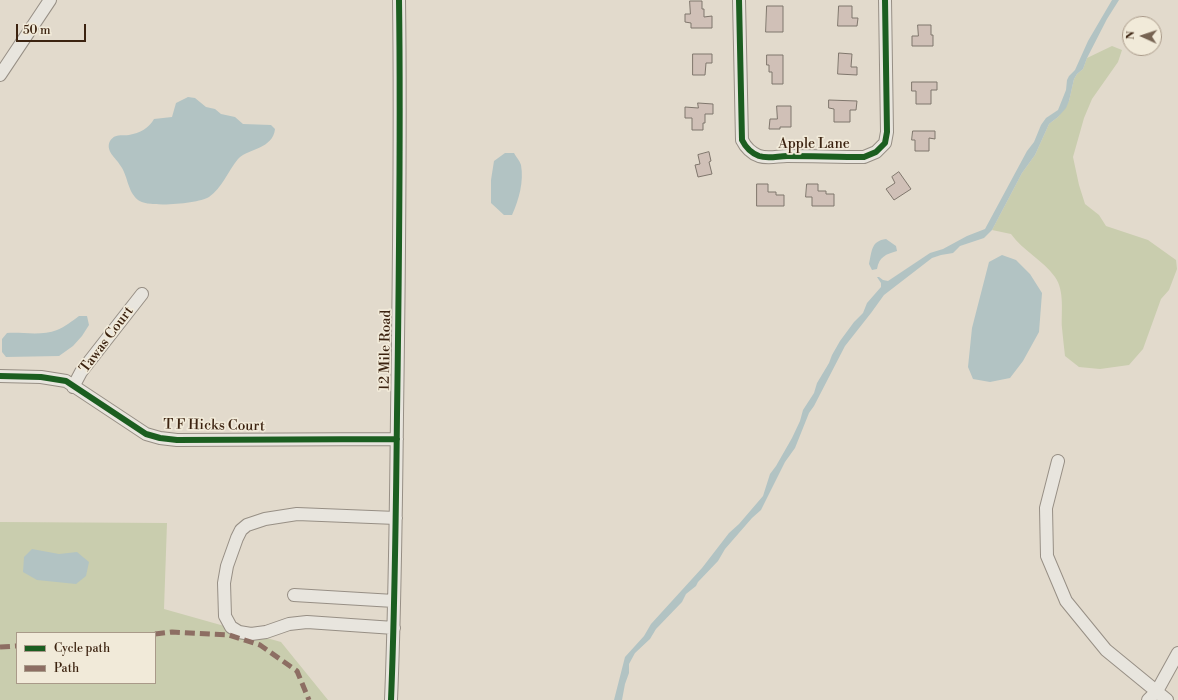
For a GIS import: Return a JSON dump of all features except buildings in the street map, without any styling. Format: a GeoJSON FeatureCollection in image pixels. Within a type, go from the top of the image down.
{"type":"FeatureCollection","features":[{"type":"Feature","properties":{"kind":"street"},"geometry":{"type":"LineString","coordinates":[[0,76],[50,0]]}},
{"type":"Feature","properties":{"kind":"street","name":"12 Mile Road"},"geometry":{"type":"LineString","coordinates":[[391,700],[394,628],[397,439],[400,163],[399,0]]}},
{"type":"Feature","properties":{"kind":"street","name":"Apple Lane"},"geometry":{"type":"LineString","coordinates":[[739,0],[742,140],[745,147],[749,151],[766,158],[784,156],[864,157],[876,152],[885,143],[888,122],[886,94],[885,0]]}},
{"type":"Feature","properties":{"kind":"street","name":"Tawas Court"},"geometry":{"type":"LineString","coordinates":[[73,387],[81,372],[142,294]]}},
{"type":"Feature","properties":{"kind":"street","name":"T F Hicks Court"},"geometry":{"type":"LineString","coordinates":[[0,376],[41,377],[66,381],[146,434],[160,438],[201,440],[397,439]]}},
{"type":"Feature","properties":{"kind":"street"},"geometry":{"type":"LineString","coordinates":[[1058,461],[1046,508],[1047,556],[1066,601],[1106,650],[1167,700]]}},
{"type":"Feature","properties":{"kind":"street"},"geometry":{"type":"LineString","coordinates":[[394,628],[307,622],[289,624],[251,634],[239,632],[231,627],[225,616],[224,583],[227,566],[237,538],[241,530],[247,525],[266,519],[298,514],[396,518]]}},
{"type":"Feature","properties":{"kind":"street"},"geometry":{"type":"LineString","coordinates":[[294,595],[394,601]]}},
{"type":"Feature","properties":{"kind":"street"},"geometry":{"type":"LineString","coordinates":[[1148,700],[1157,691],[1178,654]]}},
{"type":"Feature","properties":{"kind":"green space"},"geometry":{"type":"Polygon","coordinates":[[[1112,46],[1122,50],[1118,62],[1092,99],[1084,118],[1073,157],[1085,204],[1099,215],[1106,226],[1148,240],[1176,260],[1177,269],[1169,290],[1161,299],[1143,349],[1129,365],[1100,369],[1079,367],[1065,356],[1062,328],[1062,302],[1060,289],[1055,277],[1045,266],[1021,246],[1011,234],[992,230],[1022,173],[1035,155],[1049,124],[1058,117],[1069,101],[1074,79],[1083,69],[1087,58],[1112,46]]]}},
{"type":"Feature","properties":{"kind":"green space"},"geometry":{"type":"Polygon","coordinates":[[[0,522],[167,523],[164,609],[281,642],[328,700],[0,700],[0,522]]]}},
{"type":"Feature","properties":{"kind":"shaded area"},"geometry":{"type":"Polygon","coordinates":[[[1112,0],[1119,0],[1107,19],[1083,69],[1074,79],[1066,108],[1049,124],[1035,155],[1022,173],[992,230],[984,238],[960,246],[953,253],[932,258],[884,295],[845,346],[809,413],[795,448],[785,462],[761,510],[725,549],[718,561],[696,586],[686,594],[682,602],[656,629],[650,639],[635,653],[629,664],[629,673],[622,700],[614,700],[625,657],[644,636],[651,624],[702,568],[729,533],[739,524],[763,496],[770,474],[792,438],[800,421],[803,410],[814,393],[817,383],[832,355],[854,322],[863,313],[867,303],[881,287],[881,283],[877,277],[888,281],[930,253],[943,249],[967,236],[985,229],[1027,151],[1034,142],[1041,125],[1046,118],[1058,110],[1066,90],[1067,80],[1075,70],[1088,41],[1112,0]]]}},
{"type":"Feature","properties":{"kind":"shaded area"},"geometry":{"type":"Polygon","coordinates":[[[188,97],[195,98],[206,107],[215,109],[221,114],[235,117],[243,124],[271,125],[275,129],[273,136],[270,141],[238,159],[221,184],[209,197],[195,202],[173,204],[151,204],[138,200],[132,192],[123,169],[110,151],[110,141],[112,138],[119,135],[137,133],[150,125],[154,119],[172,117],[176,103],[188,97]]]}},
{"type":"Feature","properties":{"kind":"shaded area"},"geometry":{"type":"Polygon","coordinates":[[[505,153],[514,153],[522,171],[520,190],[512,215],[504,215],[491,203],[491,180],[494,161],[505,153]]]}},
{"type":"Feature","properties":{"kind":"shaded area"},"geometry":{"type":"Polygon","coordinates":[[[886,239],[896,246],[897,251],[890,253],[881,259],[877,269],[872,270],[869,264],[873,247],[877,242],[886,239]]]}},
{"type":"Feature","properties":{"kind":"shaded area"},"geometry":{"type":"Polygon","coordinates":[[[1002,255],[1016,260],[1030,274],[1042,293],[1039,332],[1023,361],[1010,378],[990,382],[973,379],[968,367],[972,328],[989,262],[1002,255]]]}},
{"type":"Feature","properties":{"kind":"shaded area"},"geometry":{"type":"Polygon","coordinates":[[[79,316],[87,316],[89,325],[73,346],[59,356],[6,357],[2,352],[2,339],[7,333],[51,332],[63,327],[79,316]]]}},
{"type":"Feature","properties":{"kind":"shaded area"},"geometry":{"type":"Polygon","coordinates":[[[32,549],[59,554],[77,552],[89,562],[86,576],[76,584],[37,580],[23,572],[24,557],[32,549]]]}},
{"type":"Feature","properties":{"kind":"marked path"},"geometry":{"type":"LineString","coordinates":[[156,634],[172,632],[229,635],[260,645],[297,671],[309,700]]}},
{"type":"Feature","properties":{"kind":"marked path"},"geometry":{"type":"LineString","coordinates":[[0,647],[16,646]]}},
{"type":"Feature","properties":{"kind":"cycle path"},"geometry":{"type":"LineString","coordinates":[[391,700],[395,558],[399,259],[399,0]]}},
{"type":"Feature","properties":{"kind":"cycle path"},"geometry":{"type":"LineString","coordinates":[[739,0],[742,140],[751,152],[762,157],[864,157],[876,152],[885,143],[887,132],[885,0]]}},
{"type":"Feature","properties":{"kind":"cycle path"},"geometry":{"type":"LineString","coordinates":[[0,376],[41,377],[66,381],[146,434],[160,438],[177,440],[397,439]]}}]}
